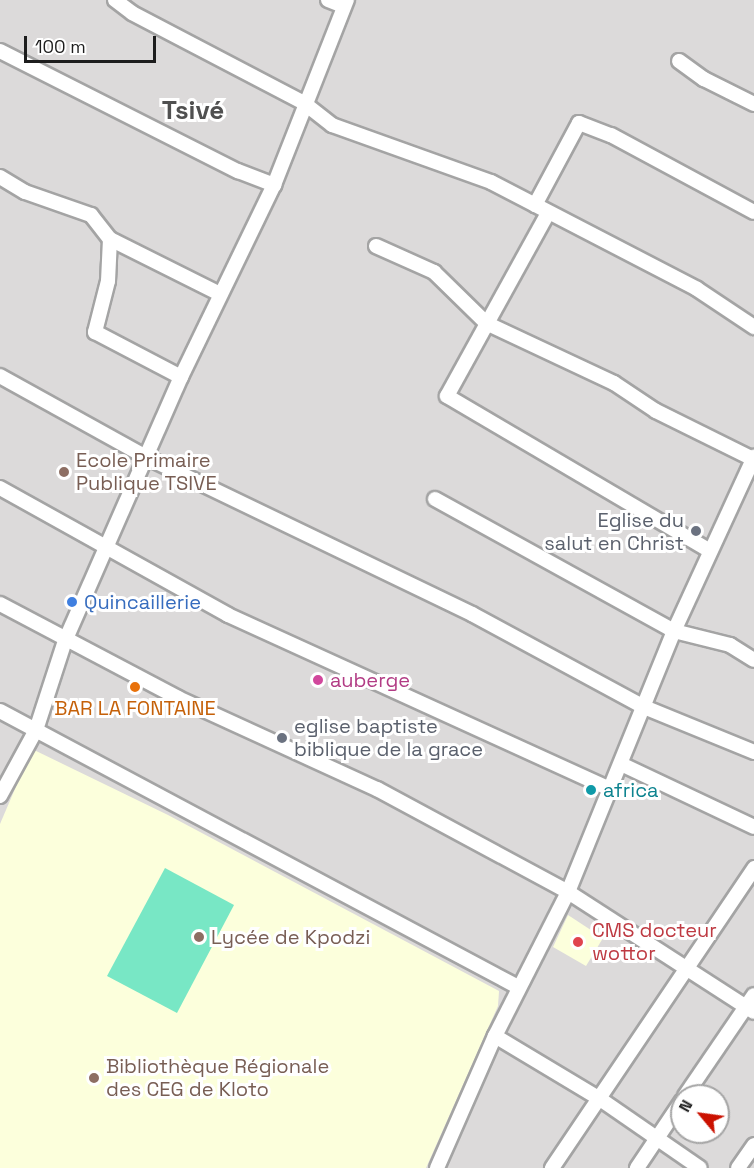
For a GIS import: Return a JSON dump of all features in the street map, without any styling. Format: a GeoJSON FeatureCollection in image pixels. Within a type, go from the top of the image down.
{"type":"FeatureCollection","features":[{"type":"Feature","properties":{"kind":"street"},"geometry":{"type":"LineString","coordinates":[[115,0],[132,13],[304,104],[332,125],[491,182],[697,289],[754,327]]}},
{"type":"Feature","properties":{"kind":"street"},"geometry":{"type":"LineString","coordinates":[[0,796],[36,730],[64,640],[147,458],[181,377],[274,185],[345,3],[328,0]]}},
{"type":"Feature","properties":{"kind":"street"},"geometry":{"type":"LineString","coordinates":[[0,51],[238,171],[274,185]]}},
{"type":"Feature","properties":{"kind":"street"},"geometry":{"type":"LineString","coordinates":[[679,61],[704,79],[754,104]]}},
{"type":"Feature","properties":{"kind":"street"},"geometry":{"type":"LineString","coordinates":[[535,205],[579,123],[611,135],[754,212]]}},
{"type":"Feature","properties":{"kind":"street"},"geometry":{"type":"LineString","coordinates":[[0,177],[25,192],[91,215],[110,239],[220,294]]}},
{"type":"Feature","properties":{"kind":"street"},"geometry":{"type":"LineString","coordinates":[[548,213],[447,396],[708,550]]}},
{"type":"Feature","properties":{"kind":"street"},"geometry":{"type":"LineString","coordinates":[[110,239],[108,281],[95,332],[181,377]]}},
{"type":"Feature","properties":{"kind":"street"},"geometry":{"type":"LineString","coordinates":[[376,246],[434,272],[486,324],[614,383],[656,411],[753,458],[708,550],[621,764],[607,788],[568,892],[518,987],[437,1168]]}},
{"type":"Feature","properties":{"kind":"street"},"geometry":{"type":"LineString","coordinates":[[0,376],[147,458],[472,614],[644,707],[754,752]]}},
{"type":"Feature","properties":{"kind":"street"},"geometry":{"type":"LineString","coordinates":[[0,488],[228,615],[607,788]]}},
{"type":"Feature","properties":{"kind":"street"},"geometry":{"type":"LineString","coordinates":[[435,499],[674,631],[730,645],[754,660]]}},
{"type":"Feature","properties":{"kind":"street"},"geometry":{"type":"LineString","coordinates":[[0,604],[64,640],[178,698],[377,789],[568,892],[750,1009]]}},
{"type":"Feature","properties":{"kind":"street"},"geometry":{"type":"LineString","coordinates":[[0,711],[518,987]]}},
{"type":"Feature","properties":{"kind":"street"},"geometry":{"type":"LineString","coordinates":[[621,764],[754,827]]}},
{"type":"Feature","properties":{"kind":"street"},"geometry":{"type":"LineString","coordinates":[[552,1168],[689,969],[754,868]]}},
{"type":"Feature","properties":{"kind":"street"},"geometry":{"type":"LineString","coordinates":[[694,1084],[750,1009],[754,995]]}},
{"type":"Feature","properties":{"kind":"street"},"geometry":{"type":"LineString","coordinates":[[495,1036],[600,1099],[700,1168]]}},
{"type":"Feature","properties":{"kind":"street"},"geometry":{"type":"LineString","coordinates":[[637,1168],[670,1119]]}},
{"type":"Feature","properties":{"kind":"street"},"geometry":{"type":"LineString","coordinates":[[738,1168],[754,1145]]}},
{"type":"Feature","properties":{"kind":"shaded area"},"geometry":{"type":"Polygon","coordinates":[[[0,0],[754,0],[754,1168],[0,1168],[0,0]]]}},
{"type":"Feature","properties":{"kind":"shaded area","name":"Lycée de Kpodzi"},"geometry":{"type":"Polygon","coordinates":[[[32,749],[168,815],[499,991],[498,1006],[426,1168],[0,1168],[0,824],[32,749]]]}},
{"type":"Feature","properties":{"kind":"shaded area","name":"CMS docteur wottor"},"geometry":{"type":"Polygon","coordinates":[[[568,915],[603,938],[586,966],[553,947],[568,915]]]}},
{"type":"Feature","properties":{"kind":"green space"},"geometry":{"type":"Polygon","coordinates":[[[165,868],[234,905],[177,1013],[107,976],[165,868]]]}},
{"type":"Feature","properties":{"kind":"place","name":"Ecole Primaire Publique TSIVE"},"geometry":{"type":"Point","coordinates":[64,472]}},
{"type":"Feature","properties":{"kind":"place","name":"Eglise du salut en Christ"},"geometry":{"type":"Point","coordinates":[696,531]}},
{"type":"Feature","properties":{"kind":"place","name":"Quincaillerie"},"geometry":{"type":"Point","coordinates":[72,602]}},
{"type":"Feature","properties":{"kind":"place","name":"auberge"},"geometry":{"type":"Point","coordinates":[318,680]}},
{"type":"Feature","properties":{"kind":"place","name":"BAR LA FONTAINE"},"geometry":{"type":"Point","coordinates":[135,687]}},
{"type":"Feature","properties":{"kind":"place","name":"eglise baptiste biblique de la grace"},"geometry":{"type":"Point","coordinates":[282,738]}},
{"type":"Feature","properties":{"kind":"place","name":"africa"},"geometry":{"type":"Point","coordinates":[591,790]}},
{"type":"Feature","properties":{"kind":"place","name":"Lycée de Kpodzi"},"geometry":{"type":"Point","coordinates":[199,937]}},
{"type":"Feature","properties":{"kind":"place","name":"CMS docteur wottor"},"geometry":{"type":"Point","coordinates":[578,942]}},
{"type":"Feature","properties":{"kind":"place","name":"Bibliothèque Régionale des CEG de Kloto"},"geometry":{"type":"Point","coordinates":[94,1078]}},
{"type":"Feature","properties":{"kind":"district","name":"Tsivé"},"geometry":{"type":"Point","coordinates":[193,111]}}]}
